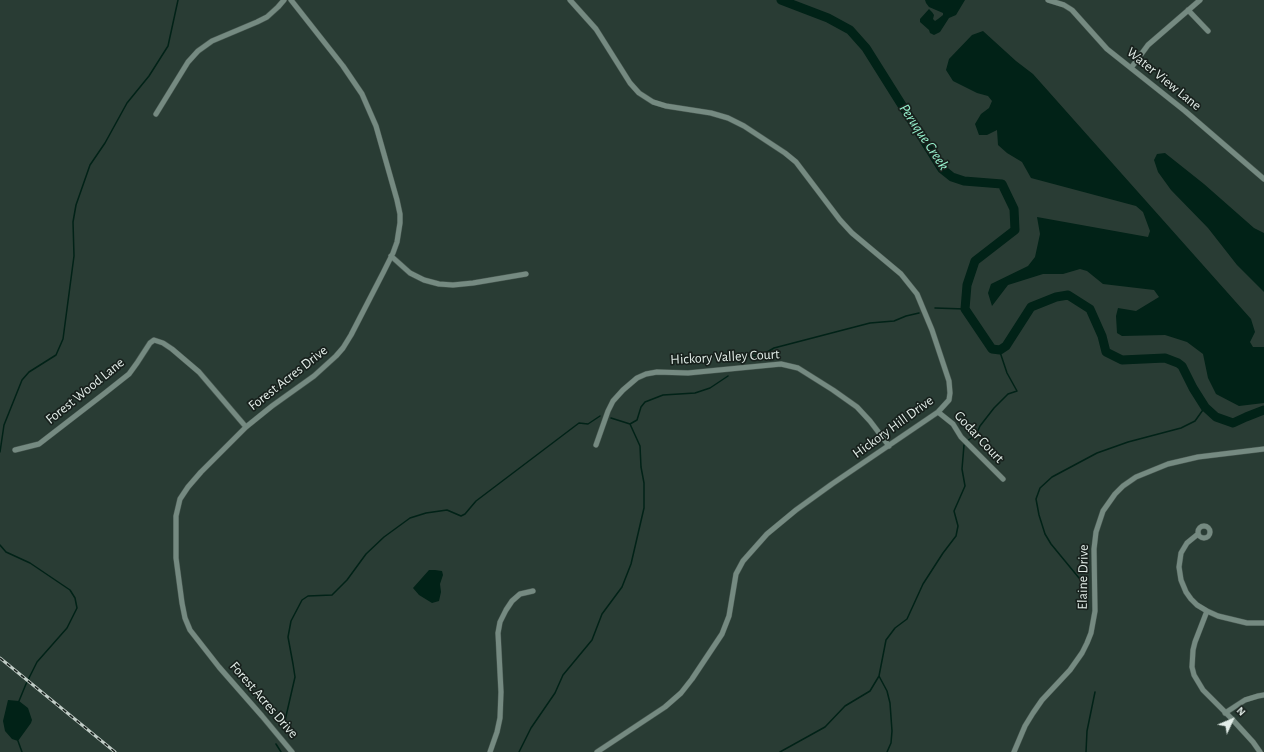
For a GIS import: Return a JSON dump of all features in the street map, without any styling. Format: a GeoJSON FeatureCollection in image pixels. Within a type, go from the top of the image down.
{"type":"FeatureCollection","features":[{"type":"Feature","properties":{"kind":"street"},"geometry":{"type":"LineString","coordinates":[[156,114],[188,62],[198,51],[212,41],[262,19],[278,7],[284,0]]}},
{"type":"Feature","properties":{"kind":"street","name":"Forest Acres Drive"},"geometry":{"type":"LineString","coordinates":[[291,0],[340,61],[362,94],[376,126],[400,214],[396,242],[391,256],[343,348],[314,376],[246,427],[188,487],[180,499],[176,516],[176,558],[182,603],[185,618],[190,630],[292,752]]}},
{"type":"Feature","properties":{"kind":"street","name":"Hickory Hill Drive"},"geometry":{"type":"LineString","coordinates":[[570,0],[596,29],[630,83],[639,93],[653,102],[666,106],[711,113],[728,118],[744,126],[796,162],[852,234],[901,274],[917,294],[924,309],[949,381],[950,393],[949,400],[938,412],[832,484],[796,510],[762,539],[743,561],[736,574],[729,616],[722,634],[692,679],[681,693],[665,707],[598,752]]}},
{"type":"Feature","properties":{"kind":"street","name":"Water View Lane"},"geometry":{"type":"LineString","coordinates":[[1048,0],[1064,4],[1072,10],[1107,49],[1185,111],[1264,179]]}},
{"type":"Feature","properties":{"kind":"street"},"geometry":{"type":"LineString","coordinates":[[1131,68],[1148,45],[1200,0]]}},
{"type":"Feature","properties":{"kind":"street"},"geometry":{"type":"LineString","coordinates":[[1188,10],[1208,31]]}},
{"type":"Feature","properties":{"kind":"street"},"geometry":{"type":"LineString","coordinates":[[391,256],[410,273],[424,280],[439,284],[473,284],[526,274]]}},
{"type":"Feature","properties":{"kind":"street","name":"Forest Wood Lane"},"geometry":{"type":"LineString","coordinates":[[15,450],[38,444],[105,393],[129,374],[150,343],[154,340],[163,343],[172,349],[199,372],[246,427]]}},
{"type":"Feature","properties":{"kind":"street","name":"Hickory Valley Court"},"geometry":{"type":"LineString","coordinates":[[596,445],[613,401],[627,386],[637,378],[646,374],[657,372],[688,373],[781,364],[798,368],[857,407],[870,420],[889,446]]}},
{"type":"Feature","properties":{"kind":"street","name":"Godar Court"},"geometry":{"type":"LineString","coordinates":[[938,412],[953,424],[961,437],[1003,478]]}},
{"type":"Feature","properties":{"kind":"street","name":"Elaine Drive"},"geometry":{"type":"LineString","coordinates":[[1014,752],[1025,726],[1033,712],[1046,695],[1070,670],[1082,653],[1091,633],[1095,611],[1094,549],[1098,524],[1106,505],[1123,486],[1136,477],[1162,467],[1198,457],[1250,452],[1264,449]]}},
{"type":"Feature","properties":{"kind":"street"},"geometry":{"type":"LineString","coordinates":[[1198,534],[1187,544],[1181,553],[1179,567],[1181,580],[1186,592],[1197,605],[1218,616],[1242,622],[1264,623]]}},
{"type":"Feature","properties":{"kind":"street"},"geometry":{"type":"LineString","coordinates":[[490,752],[500,718],[501,692],[498,647],[499,628],[506,610],[512,601],[520,594],[533,591]]}},
{"type":"Feature","properties":{"kind":"street"},"geometry":{"type":"LineString","coordinates":[[1207,611],[1195,642],[1192,667],[1194,676],[1202,690],[1253,742],[1260,752]]}},
{"type":"Feature","properties":{"kind":"street"},"geometry":{"type":"LineString","coordinates":[[1225,713],[1245,700],[1264,695]]}},
{"type":"Feature","properties":{"kind":"shaded area"},"geometry":{"type":"Polygon","coordinates":[[[925,0],[965,0],[956,15],[949,18],[940,32],[934,35],[930,33],[929,30],[920,22],[920,19],[929,9],[934,15],[933,19],[935,21],[943,15],[943,13],[929,7],[925,0]]]}},
{"type":"Feature","properties":{"kind":"shaded area"},"geometry":{"type":"Polygon","coordinates":[[[983,31],[1016,61],[1033,74],[1251,319],[1255,332],[1250,342],[1253,347],[1264,347],[1264,403],[1239,406],[1216,394],[1208,378],[1203,354],[1187,342],[1165,335],[1122,336],[1117,333],[1116,316],[1118,308],[1136,311],[1159,297],[1154,290],[1103,284],[1087,271],[1080,269],[1063,274],[1043,274],[1008,285],[992,306],[988,293],[991,284],[1028,266],[1035,257],[1040,234],[1037,217],[1148,237],[1150,231],[1143,212],[1136,206],[1031,178],[1022,162],[1007,153],[998,145],[997,130],[987,135],[979,135],[975,124],[981,114],[989,108],[992,101],[988,96],[977,93],[953,81],[946,70],[949,59],[972,35],[983,31]]]}},
{"type":"Feature","properties":{"kind":"shaded area"},"geometry":{"type":"Polygon","coordinates":[[[1165,153],[1204,184],[1254,228],[1264,233],[1264,292],[1237,265],[1208,228],[1171,190],[1158,172],[1154,160],[1157,154],[1165,153]]]}},
{"type":"Feature","properties":{"kind":"shaded area"},"geometry":{"type":"Polygon","coordinates":[[[429,570],[442,571],[443,575],[440,584],[441,592],[439,601],[432,603],[419,595],[413,588],[429,570]]]}},
{"type":"Feature","properties":{"kind":"shaded area"},"geometry":{"type":"Polygon","coordinates":[[[8,700],[19,701],[28,708],[32,720],[18,741],[12,739],[5,731],[3,721],[8,700]]]}},
{"type":"Feature","properties":{"kind":"waterway"},"geometry":{"type":"LineString","coordinates":[[0,452],[4,425],[22,380],[29,372],[56,355],[63,339],[74,256],[73,222],[76,205],[90,165],[105,143],[127,103],[149,76],[168,46],[178,0]]}},
{"type":"Feature","properties":{"kind":"waterway","name":"Peruque Creek"},"geometry":{"type":"LineString","coordinates":[[781,0],[828,18],[850,30],[866,48],[942,169],[952,177],[964,181],[1002,184],[1014,209],[1015,230],[975,261],[967,285],[965,309],[992,349],[1000,350],[1006,346],[1031,307],[1056,297],[1068,295],[1090,309],[1102,336],[1106,352],[1122,360],[1165,358],[1178,363],[1182,366],[1205,407],[1216,417],[1233,423],[1264,410]]}},
{"type":"Feature","properties":{"kind":"waterway"},"geometry":{"type":"LineString","coordinates":[[935,308],[965,309]]}},
{"type":"Feature","properties":{"kind":"waterway"},"geometry":{"type":"LineString","coordinates":[[739,362],[748,356],[762,355],[774,348],[870,323],[894,321],[919,313]]}},
{"type":"Feature","properties":{"kind":"waterway"},"geometry":{"type":"LineString","coordinates":[[967,441],[976,435],[980,426],[994,408],[1008,394],[1017,391],[1007,373],[1000,352],[992,349]]}},
{"type":"Feature","properties":{"kind":"waterway"},"geometry":{"type":"LineString","coordinates":[[630,424],[637,420],[641,407],[645,402],[663,395],[695,393],[710,388],[728,376]]}},
{"type":"Feature","properties":{"kind":"waterway"},"geometry":{"type":"LineString","coordinates":[[1079,578],[1051,544],[1045,534],[1036,499],[1040,488],[1052,477],[1097,453],[1128,442],[1181,428],[1195,421],[1205,407]]}},
{"type":"Feature","properties":{"kind":"waterway"},"geometry":{"type":"LineString","coordinates":[[284,725],[295,677],[288,637],[291,621],[302,600],[308,596],[332,595],[347,580],[366,554],[384,537],[410,518],[426,513],[447,510],[461,516],[465,514],[476,501],[579,423],[588,424],[600,416]]}},
{"type":"Feature","properties":{"kind":"waterway"},"geometry":{"type":"LineString","coordinates":[[519,752],[531,728],[555,693],[563,675],[592,640],[602,614],[622,587],[631,564],[644,508],[644,483],[641,467],[640,446],[630,424],[611,418]]}},
{"type":"Feature","properties":{"kind":"waterway"},"geometry":{"type":"LineString","coordinates":[[780,752],[825,727],[845,706],[870,691],[879,676],[886,640],[895,628],[907,619],[923,584],[956,536],[958,526],[954,511],[965,486],[962,469],[964,445]]}},
{"type":"Feature","properties":{"kind":"waterway"},"geometry":{"type":"LineString","coordinates":[[0,545],[6,552],[30,563],[70,590],[75,598],[77,608],[67,628],[37,662],[19,701]]}},
{"type":"Feature","properties":{"kind":"waterway"},"geometry":{"type":"LineString","coordinates":[[879,676],[887,691],[890,703],[892,731],[891,743],[887,752]]}},
{"type":"Feature","properties":{"kind":"waterway"},"geometry":{"type":"LineString","coordinates":[[1086,752],[1087,731],[1095,692]]}},
{"type":"Feature","properties":{"kind":"waterway"},"geometry":{"type":"LineString","coordinates":[[18,741],[22,752]]}},
{"type":"Feature","properties":{"kind":"waterway"},"geometry":{"type":"LineString","coordinates":[[276,744],[281,752]]}},
{"type":"Feature","properties":{"kind":"railway"},"geometry":{"type":"LineString","coordinates":[[0,658],[115,752]]}}]}
